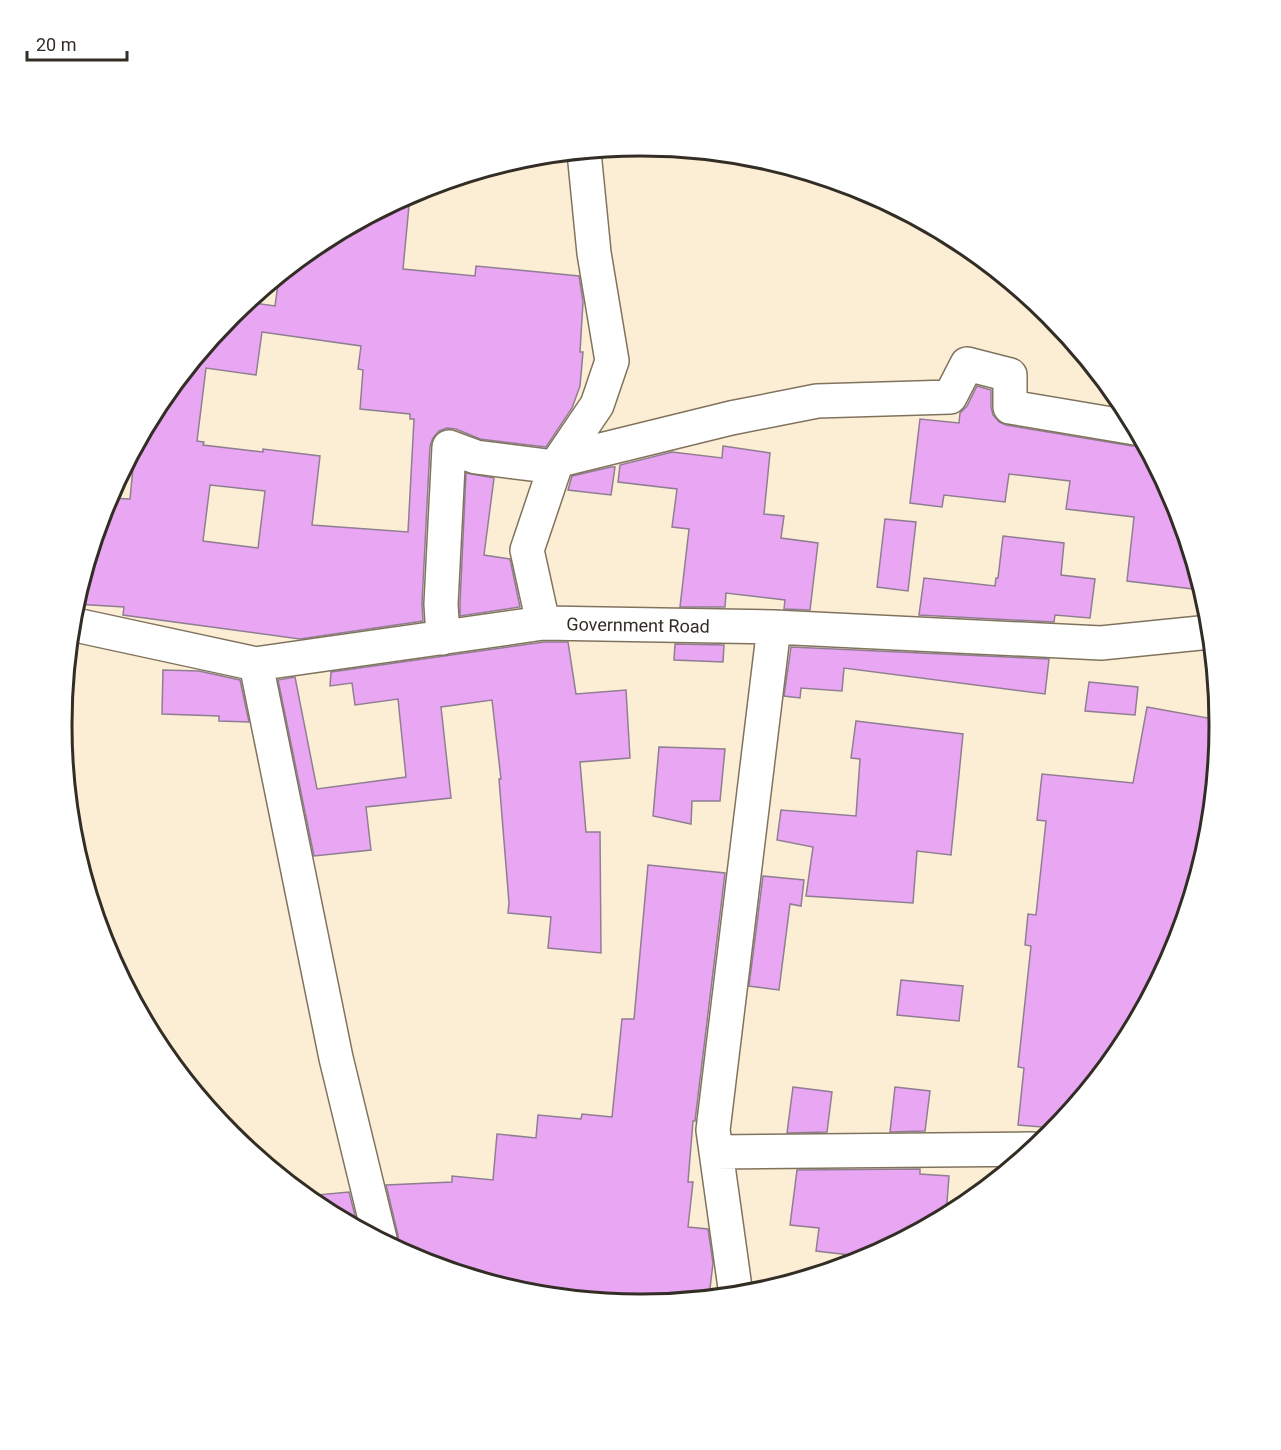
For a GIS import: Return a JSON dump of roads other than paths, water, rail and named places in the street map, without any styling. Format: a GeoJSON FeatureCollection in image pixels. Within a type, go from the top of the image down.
{"type":"FeatureCollection","features":[{"type":"Feature","properties":{"kind":"street"},"geometry":{"type":"LineString","coordinates":[[543,623],[528,550],[558,463],[597,405],[612,361],[594,253],[585,159]]}},
{"type":"Feature","properties":{"kind":"street"},"geometry":{"type":"LineString","coordinates":[[443,638],[441,604],[449,447],[476,457],[558,463],[708,423],[817,401],[950,397],[967,364],[1010,375],[1010,407],[1124,426]]}},
{"type":"Feature","properties":{"kind":"street","name":"Government Road"},"geometry":{"type":"LineString","coordinates":[[81,626],[256,664],[543,623],[774,627],[1101,643],[1201,633]]}},
{"type":"Feature","properties":{"kind":"street"},"geometry":{"type":"LineString","coordinates":[[735,1286],[713,1130],[774,627]]}},
{"type":"Feature","properties":{"kind":"street"},"geometry":{"type":"LineString","coordinates":[[256,664],[336,1058],[378,1229]]}},
{"type":"Feature","properties":{"kind":"street"},"geometry":{"type":"LineString","coordinates":[[716,1152],[1018,1149]]}}]}
